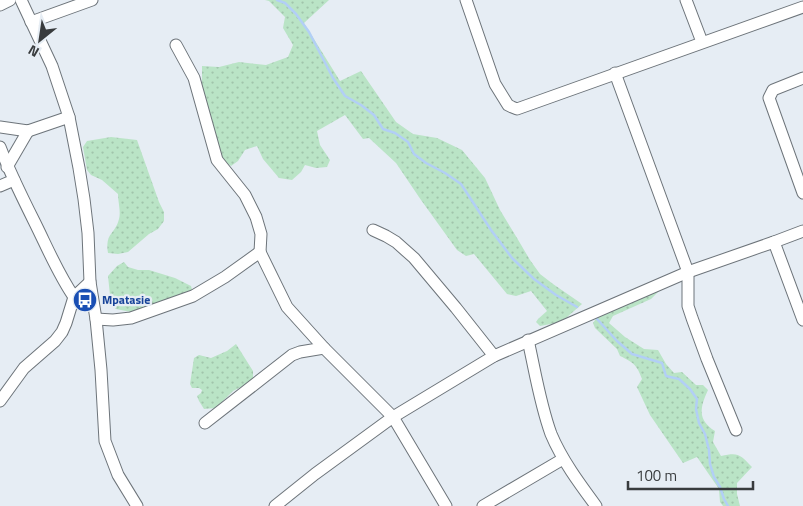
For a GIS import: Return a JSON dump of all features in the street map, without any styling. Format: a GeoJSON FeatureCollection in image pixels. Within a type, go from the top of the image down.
{"type":"FeatureCollection","features":[{"type":"Feature","properties":{"kind":"street"},"geometry":{"type":"LineString","coordinates":[[0,5],[10,0]]}},
{"type":"Feature","properties":{"kind":"street"},"geometry":{"type":"LineString","coordinates":[[21,0],[52,66],[70,117],[88,233],[90,282],[101,370],[105,441],[118,476],[137,506]]}},
{"type":"Feature","properties":{"kind":"street"},"geometry":{"type":"LineString","coordinates":[[32,22],[92,0]]}},
{"type":"Feature","properties":{"kind":"street"},"geometry":{"type":"LineString","coordinates":[[466,0],[495,84],[508,104],[517,109],[803,7]]}},
{"type":"Feature","properties":{"kind":"street"},"geometry":{"type":"LineString","coordinates":[[686,0],[702,42]]}},
{"type":"Feature","properties":{"kind":"street"},"geometry":{"type":"LineString","coordinates":[[176,45],[194,78],[217,160],[245,196],[256,217],[261,234],[260,252],[287,307],[324,348],[393,418],[446,506]]}},
{"type":"Feature","properties":{"kind":"street"},"geometry":{"type":"LineString","coordinates":[[615,73],[688,272],[688,306],[692,318],[736,430]]}},
{"type":"Feature","properties":{"kind":"street"},"geometry":{"type":"LineString","coordinates":[[803,78],[773,90],[769,98],[803,193]]}},
{"type":"Feature","properties":{"kind":"street"},"geometry":{"type":"LineString","coordinates":[[0,127],[28,131],[70,117]]}},
{"type":"Feature","properties":{"kind":"street"},"geometry":{"type":"LineString","coordinates":[[7,166],[28,131]]}},
{"type":"Feature","properties":{"kind":"street"},"geometry":{"type":"LineString","coordinates":[[0,147],[7,166],[49,253],[74,297]]}},
{"type":"Feature","properties":{"kind":"street"},"geometry":{"type":"LineString","coordinates":[[0,186],[14,180]]}},
{"type":"Feature","properties":{"kind":"street"},"geometry":{"type":"LineString","coordinates":[[372,230],[396,242],[414,258],[494,356]]}},
{"type":"Feature","properties":{"kind":"street"},"geometry":{"type":"LineString","coordinates":[[275,506],[315,474],[393,418],[494,356],[688,272],[803,230]]}},
{"type":"Feature","properties":{"kind":"street"},"geometry":{"type":"LineString","coordinates":[[774,242],[803,320]]}},
{"type":"Feature","properties":{"kind":"street"},"geometry":{"type":"LineString","coordinates":[[96,319],[131,318],[192,296],[225,277],[260,252]]}},
{"type":"Feature","properties":{"kind":"street"},"geometry":{"type":"LineString","coordinates":[[0,401],[24,368],[62,332],[74,297],[90,282]]}},
{"type":"Feature","properties":{"kind":"street"},"geometry":{"type":"LineString","coordinates":[[528,340],[543,407],[551,433],[563,459],[596,506]]}},
{"type":"Feature","properties":{"kind":"street"},"geometry":{"type":"LineString","coordinates":[[205,423],[292,355],[324,348]]}},
{"type":"Feature","properties":{"kind":"street"},"geometry":{"type":"LineString","coordinates":[[483,506],[563,459]]}},
{"type":"Feature","properties":{"kind":"green space"},"geometry":{"type":"Polygon","coordinates":[[[265,0],[329,0],[304,23],[340,81],[361,71],[396,122],[413,134],[437,138],[462,150],[485,178],[500,210],[540,274],[582,304],[566,318],[556,323],[540,326],[536,322],[547,311],[531,291],[516,296],[507,294],[474,254],[466,256],[457,250],[396,163],[369,138],[363,139],[345,115],[317,131],[320,145],[330,160],[327,167],[316,168],[305,165],[301,172],[292,180],[279,178],[263,159],[257,146],[245,150],[238,161],[231,166],[220,158],[205,114],[202,66],[219,67],[239,62],[266,65],[288,57],[293,45],[283,28],[285,17],[269,1],[265,0]]]}},
{"type":"Feature","properties":{"kind":"green space"},"geometry":{"type":"Polygon","coordinates":[[[111,137],[137,140],[164,212],[164,221],[158,229],[149,234],[128,252],[118,254],[108,253],[107,246],[109,237],[119,219],[118,194],[102,180],[91,175],[87,170],[83,147],[87,141],[111,137]]]}},
{"type":"Feature","properties":{"kind":"green space"},"geometry":{"type":"Polygon","coordinates":[[[124,262],[128,267],[138,270],[149,270],[175,278],[191,286],[193,293],[131,312],[116,309],[111,305],[108,276],[117,266],[124,262]]]}},
{"type":"Feature","properties":{"kind":"green space"},"geometry":{"type":"Polygon","coordinates":[[[661,289],[651,299],[613,316],[609,323],[625,337],[644,349],[658,350],[674,373],[682,372],[696,385],[703,385],[708,390],[703,402],[702,413],[705,422],[715,431],[713,442],[721,456],[738,455],[752,467],[737,483],[740,506],[723,506],[720,502],[719,489],[697,457],[683,463],[650,415],[637,387],[642,379],[638,370],[631,362],[620,356],[617,349],[595,328],[593,323],[598,316],[661,289]]]}},
{"type":"Feature","properties":{"kind":"green space"},"geometry":{"type":"Polygon","coordinates":[[[236,344],[253,371],[253,379],[233,391],[216,408],[204,409],[197,396],[202,390],[192,388],[190,384],[194,358],[199,355],[211,358],[227,351],[236,344]]]}},
{"type":"Feature","properties":{"kind":"waterway"},"geometry":{"type":"LineString","coordinates":[[277,0],[285,3],[309,32],[333,78],[345,96],[374,115],[383,129],[395,133],[408,142],[414,154],[461,184],[512,258],[534,279],[577,307]]}},
{"type":"Feature","properties":{"kind":"waterway"},"geometry":{"type":"LineString","coordinates":[[597,319],[632,354],[662,363],[666,376],[679,379],[690,389],[697,399],[696,409],[699,423],[705,434],[714,477],[728,506]]}},
{"type":"Feature","properties":{"kind":"place","name":"Mpatasie"},"geometry":{"type":"Point","coordinates":[85,300]}}]}
